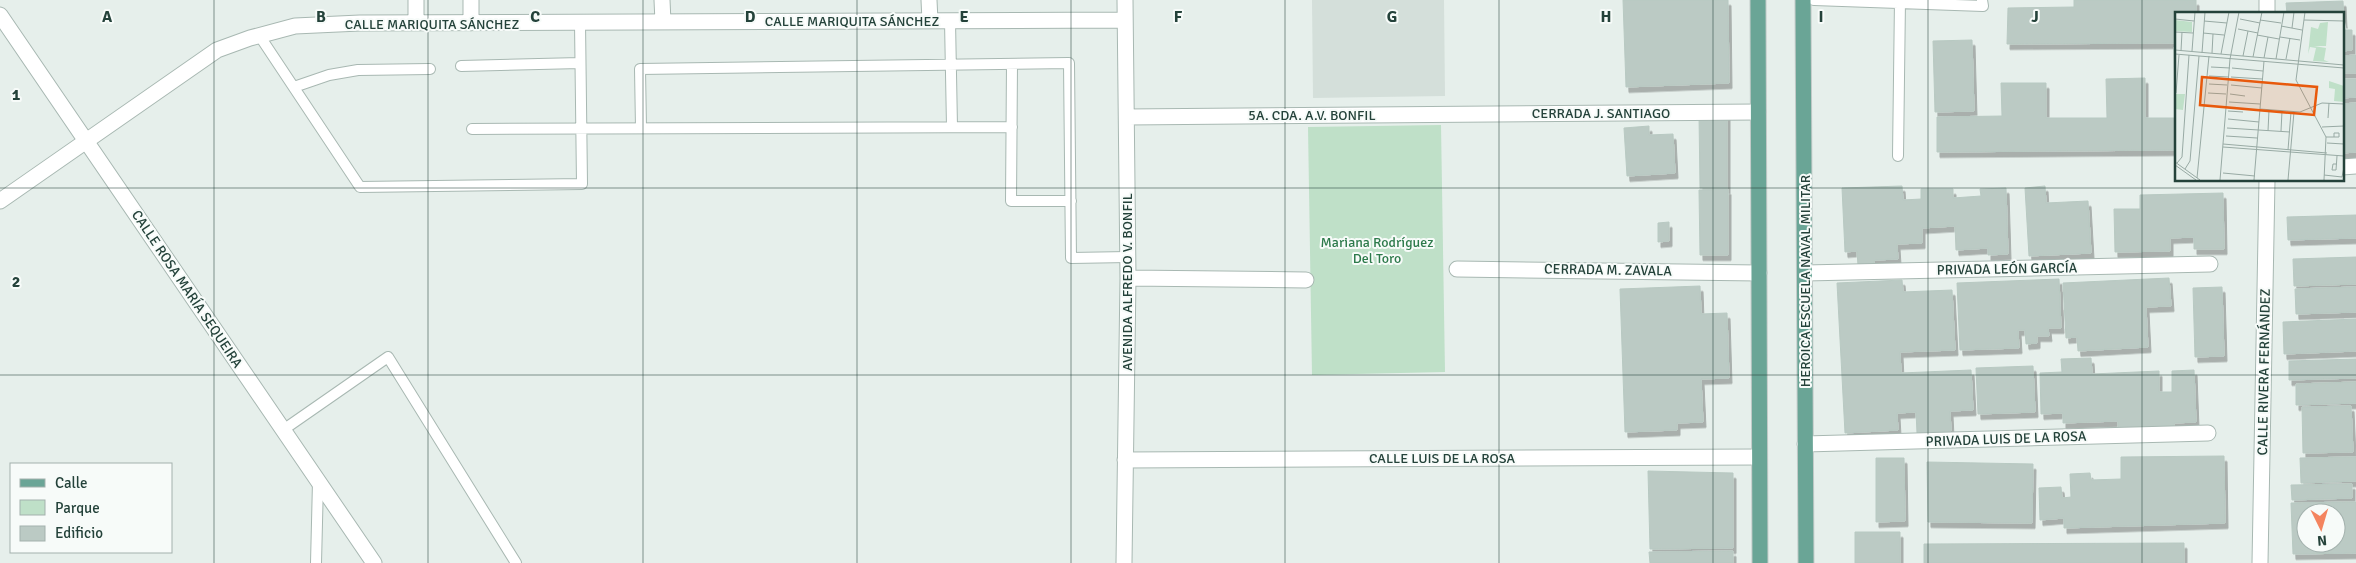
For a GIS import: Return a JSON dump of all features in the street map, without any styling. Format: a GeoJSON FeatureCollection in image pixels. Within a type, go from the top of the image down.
{"type":"FeatureCollection","features":[{"type":"Feature","properties":{"kind":"main road"},"geometry":{"type":"LineString","coordinates":[[1758,0],[1760,563]]}},
{"type":"Feature","properties":{"kind":"main road","name":"HEROICA ESCUELA NAVAL MILITAR"},"geometry":{"type":"LineString","coordinates":[[1803,0],[1806,563]]}},
{"type":"Feature","properties":{"kind":"street"},"geometry":{"type":"LineString","coordinates":[[416,0],[416,24]]}},
{"type":"Feature","properties":{"kind":"street"},"geometry":{"type":"LineString","coordinates":[[470,0],[471,23]]}},
{"type":"Feature","properties":{"kind":"street"},"geometry":{"type":"LineString","coordinates":[[662,0],[663,22]]}},
{"type":"Feature","properties":{"kind":"street"},"geometry":{"type":"LineString","coordinates":[[930,0],[930,21]]}},
{"type":"Feature","properties":{"kind":"street","name":"AVENIDA ALFREDO V. BONFIL"},"geometry":{"type":"LineString","coordinates":[[1124,563],[1128,278],[1125,0]]}},
{"type":"Feature","properties":{"kind":"street","name":"CALLE ROSA MARÍA SEQUEIRA"},"geometry":{"type":"LineString","coordinates":[[0,15],[374,563]]}},
{"type":"Feature","properties":{"kind":"street","name":"CALLE MARIQUITA SÁNCHEZ"},"geometry":{"type":"LineString","coordinates":[[0,201],[85,140],[217,50],[259,35],[295,26],[471,23],[1125,20]]}},
{"type":"Feature","properties":{"kind":"street","name":"CERRADA J. SANTIAGO"},"geometry":{"type":"LineString","coordinates":[[1444,114],[1758,112]]}},
{"type":"Feature","properties":{"kind":"street","name":"5A. CDA. A.V. BONFIL"},"geometry":{"type":"LineString","coordinates":[[1127,117],[1444,114]]}},
{"type":"Feature","properties":{"kind":"street","name":"CALLE RIVERA FERNÁNDEZ"},"geometry":{"type":"LineString","coordinates":[[2260,563],[2267,181]]}},
{"type":"Feature","properties":{"kind":"street","name":"PRIVADA LEÓN GARCÍA"},"geometry":{"type":"LineString","coordinates":[[1805,273],[2210,264]]}},
{"type":"Feature","properties":{"kind":"street","name":"CERRADA M. ZAVALA"},"geometry":{"type":"LineString","coordinates":[[1457,269],[1758,273]]}},
{"type":"Feature","properties":{"kind":"street"},"geometry":{"type":"LineString","coordinates":[[1128,278],[1306,280]]}},
{"type":"Feature","properties":{"kind":"street","name":"PRIVADA LUIS DE LA ROSA"},"geometry":{"type":"LineString","coordinates":[[1805,444],[2208,433]]}},
{"type":"Feature","properties":{"kind":"street","name":"CALLE LUIS DE LA ROSA"},"geometry":{"type":"LineString","coordinates":[[1124,460],[1759,457]]}},
{"type":"Feature","properties":{"kind":"lane"},"geometry":{"type":"LineString","coordinates":[[1814,0],[1983,6],[1982,0]]}},
{"type":"Feature","properties":{"kind":"lane"},"geometry":{"type":"LineString","coordinates":[[1898,156],[1900,2]]}},
{"type":"Feature","properties":{"kind":"lane"},"geometry":{"type":"LineString","coordinates":[[950,21],[952,127]]}},
{"type":"Feature","properties":{"kind":"lane"},"geometry":{"type":"LineString","coordinates":[[259,35],[360,187],[582,184],[580,23]]}},
{"type":"Feature","properties":{"kind":"lane"},"geometry":{"type":"LineString","coordinates":[[461,66],[580,63]]}},
{"type":"Feature","properties":{"kind":"lane"},"geometry":{"type":"LineString","coordinates":[[641,128],[640,69],[1069,63],[1071,258],[1128,257]]}},
{"type":"Feature","properties":{"kind":"lane"},"geometry":{"type":"LineString","coordinates":[[1012,64],[1011,201],[1070,201]]}},
{"type":"Feature","properties":{"kind":"lane"},"geometry":{"type":"LineString","coordinates":[[294,87],[329,74],[358,70],[430,69]]}},
{"type":"Feature","properties":{"kind":"lane"},"geometry":{"type":"LineString","coordinates":[[472,129],[1012,126]]}},
{"type":"Feature","properties":{"kind":"lane"},"geometry":{"type":"LineString","coordinates":[[284,430],[388,357],[516,563]]}},
{"type":"Feature","properties":{"kind":"lane"},"geometry":{"type":"LineString","coordinates":[[316,563],[318,481]]}},
{"type":"Feature","properties":{"kind":"shaded area"},"geometry":{"type":"Polygon","coordinates":[[[1312,0],[1444,0],[1445,96],[1313,98],[1312,0]]]}},
{"type":"Feature","properties":{"kind":"green space","name":"Mariana Rodríguez Del Toro"},"geometry":{"type":"Polygon","coordinates":[[[1441,125],[1445,372],[1312,375],[1308,127],[1441,125]]]}},
{"type":"Feature","properties":{"kind":"building"},"geometry":{"type":"Polygon","coordinates":[[[1623,0],[1728,0],[1729,83],[1626,87],[1623,0]]]}},
{"type":"Feature","properties":{"kind":"building"},"geometry":{"type":"Polygon","coordinates":[[[2074,0],[2196,0],[2196,12],[2175,12],[2175,43],[2007,44],[2008,8],[2074,7],[2074,0]]]}},
{"type":"Feature","properties":{"kind":"building"},"geometry":{"type":"Polygon","coordinates":[[[2343,1],[2344,12],[2287,12],[2286,3],[2343,1]]]}},
{"type":"Feature","properties":{"kind":"building"},"geometry":{"type":"Polygon","coordinates":[[[2344,30],[2352,30],[2352,50],[2344,51],[2344,30]]]}},
{"type":"Feature","properties":{"kind":"building"},"geometry":{"type":"Polygon","coordinates":[[[1972,40],[1974,111],[1935,112],[1933,41],[1972,40]]]}},
{"type":"Feature","properties":{"kind":"building"},"geometry":{"type":"Polygon","coordinates":[[[2174,47],[2175,47],[2175,118],[2174,47]]]}},
{"type":"Feature","properties":{"kind":"building"},"geometry":{"type":"Polygon","coordinates":[[[2356,55],[2356,73],[2344,73],[2344,56],[2356,55]]]}},
{"type":"Feature","properties":{"kind":"building"},"geometry":{"type":"Polygon","coordinates":[[[2145,78],[2145,118],[2175,118],[2175,150],[1937,152],[1937,117],[2002,116],[2001,83],[2046,83],[2046,118],[2107,118],[2106,79],[2145,78]]]}},
{"type":"Feature","properties":{"kind":"building"},"geometry":{"type":"Polygon","coordinates":[[[2344,79],[2356,79],[2356,97],[2344,98],[2344,79]]]}},
{"type":"Feature","properties":{"kind":"building"},"geometry":{"type":"Polygon","coordinates":[[[2356,103],[2356,152],[2344,153],[2344,104],[2356,103]]]}},
{"type":"Feature","properties":{"kind":"building"},"geometry":{"type":"Polygon","coordinates":[[[1727,114],[1727,188],[1700,188],[1699,115],[1727,114]]]}},
{"type":"Feature","properties":{"kind":"building"},"geometry":{"type":"Polygon","coordinates":[[[1649,126],[1649,135],[1673,134],[1675,173],[1627,176],[1624,128],[1649,126]]]}},
{"type":"Feature","properties":{"kind":"building"},"geometry":{"type":"Polygon","coordinates":[[[1902,186],[1903,200],[1921,199],[1921,189],[1953,189],[1953,198],[1981,196],[1980,189],[2006,188],[2008,254],[1988,255],[1988,248],[1956,250],[1955,226],[1922,228],[1922,243],[1897,244],[1898,259],[1875,260],[1873,265],[1858,266],[1857,251],[1845,252],[1842,188],[1902,186]]]}},
{"type":"Feature","properties":{"kind":"building"},"geometry":{"type":"Polygon","coordinates":[[[2045,186],[2046,203],[2088,201],[2091,253],[2029,256],[2025,188],[2045,186]]]}},
{"type":"Feature","properties":{"kind":"building"},"geometry":{"type":"Polygon","coordinates":[[[1728,189],[1728,255],[1700,255],[1699,190],[1728,189]]]}},
{"type":"Feature","properties":{"kind":"building"},"geometry":{"type":"Polygon","coordinates":[[[2223,193],[2224,249],[2194,249],[2194,237],[2170,238],[2170,251],[2115,252],[2114,209],[2140,209],[2140,195],[2223,193]]]}},
{"type":"Feature","properties":{"kind":"building"},"geometry":{"type":"Polygon","coordinates":[[[2356,215],[2356,238],[2288,240],[2287,217],[2356,215]]]}},
{"type":"Feature","properties":{"kind":"building"},"geometry":{"type":"Polygon","coordinates":[[[1669,222],[1669,241],[1658,242],[1658,223],[1669,222]]]}},
{"type":"Feature","properties":{"kind":"building"},"geometry":{"type":"Polygon","coordinates":[[[2356,257],[2356,284],[2294,286],[2293,259],[2356,257]]]}},
{"type":"Feature","properties":{"kind":"building"},"geometry":{"type":"Polygon","coordinates":[[[2169,278],[2171,306],[2146,307],[2148,347],[2078,351],[2077,337],[2066,338],[2063,283],[2169,278]]]}},
{"type":"Feature","properties":{"kind":"building"},"geometry":{"type":"Polygon","coordinates":[[[2059,279],[2061,328],[2048,328],[2049,336],[2037,336],[2037,343],[2026,344],[2025,330],[2018,330],[2019,348],[1960,350],[1957,283],[2059,279]]]}},
{"type":"Feature","properties":{"kind":"building"},"geometry":{"type":"Polygon","coordinates":[[[1902,280],[1903,292],[1952,290],[1955,350],[1900,352],[1901,373],[1971,370],[1973,410],[1950,411],[1951,431],[1917,433],[1916,412],[1897,413],[1898,430],[1845,433],[1837,283],[1902,280]]]}},
{"type":"Feature","properties":{"kind":"building"},"geometry":{"type":"Polygon","coordinates":[[[1700,286],[1701,314],[1727,313],[1729,378],[1701,379],[1703,422],[1677,423],[1677,430],[1625,432],[1620,289],[1700,286]]]}},
{"type":"Feature","properties":{"kind":"building"},"geometry":{"type":"Polygon","coordinates":[[[2222,287],[2224,356],[2195,357],[2193,288],[2222,287]]]}},
{"type":"Feature","properties":{"kind":"building"},"geometry":{"type":"Polygon","coordinates":[[[2356,287],[2356,312],[2296,314],[2295,289],[2356,287]]]}},
{"type":"Feature","properties":{"kind":"building"},"geometry":{"type":"Polygon","coordinates":[[[2356,319],[2356,351],[2284,354],[2283,322],[2356,319]]]}},
{"type":"Feature","properties":{"kind":"building"},"geometry":{"type":"Polygon","coordinates":[[[2091,358],[2092,374],[2159,371],[2159,392],[2172,392],[2172,371],[2194,370],[2196,422],[2174,423],[2174,431],[2118,433],[2118,421],[2063,423],[2063,413],[2041,414],[2040,373],[2062,372],[2061,359],[2091,358]]]}},
{"type":"Feature","properties":{"kind":"building"},"geometry":{"type":"Polygon","coordinates":[[[2356,359],[2356,378],[2289,380],[2289,361],[2356,359]]]}},
{"type":"Feature","properties":{"kind":"building"},"geometry":{"type":"Polygon","coordinates":[[[2033,366],[2035,412],[1978,414],[1976,368],[2033,366]]]}},
{"type":"Feature","properties":{"kind":"building"},"geometry":{"type":"Polygon","coordinates":[[[2356,382],[2356,403],[2296,405],[2296,384],[2356,382]]]}},
{"type":"Feature","properties":{"kind":"building"},"geometry":{"type":"Polygon","coordinates":[[[2351,406],[2353,452],[2303,453],[2302,407],[2351,406]]]}},
{"type":"Feature","properties":{"kind":"building"},"geometry":{"type":"Polygon","coordinates":[[[2224,456],[2225,523],[2064,528],[2064,518],[2040,520],[2039,488],[2061,487],[2062,498],[2071,497],[2070,474],[2090,473],[2091,480],[2121,479],[2121,457],[2224,456]]]}},
{"type":"Feature","properties":{"kind":"building"},"geometry":{"type":"Polygon","coordinates":[[[2356,457],[2356,481],[2301,483],[2300,458],[2356,457]]]}},
{"type":"Feature","properties":{"kind":"building"},"geometry":{"type":"Polygon","coordinates":[[[1876,458],[1904,458],[1905,521],[1876,522],[1876,458]]]}},
{"type":"Feature","properties":{"kind":"building"},"geometry":{"type":"Polygon","coordinates":[[[1927,462],[2033,464],[2032,523],[1928,522],[1927,462]]]}},
{"type":"Feature","properties":{"kind":"building"},"geometry":{"type":"Polygon","coordinates":[[[1648,471],[1733,473],[1733,548],[1650,549],[1648,471]]]}},
{"type":"Feature","properties":{"kind":"building"},"geometry":{"type":"Polygon","coordinates":[[[2352,484],[2352,498],[2292,500],[2291,485],[2352,484]]]}},
{"type":"Feature","properties":{"kind":"building"},"geometry":{"type":"Polygon","coordinates":[[[2356,502],[2356,553],[2293,554],[2291,503],[2356,502]]]}},
{"type":"Feature","properties":{"kind":"building"},"geometry":{"type":"Polygon","coordinates":[[[1855,532],[1900,532],[1900,563],[1855,563],[1855,532]]]}},
{"type":"Feature","properties":{"kind":"building"},"geometry":{"type":"Polygon","coordinates":[[[2184,543],[2184,563],[1924,563],[1924,544],[2184,543]]]}},
{"type":"Feature","properties":{"kind":"building"},"geometry":{"type":"Polygon","coordinates":[[[1733,551],[1733,563],[1650,563],[1649,552],[1733,551]]]}}]}
